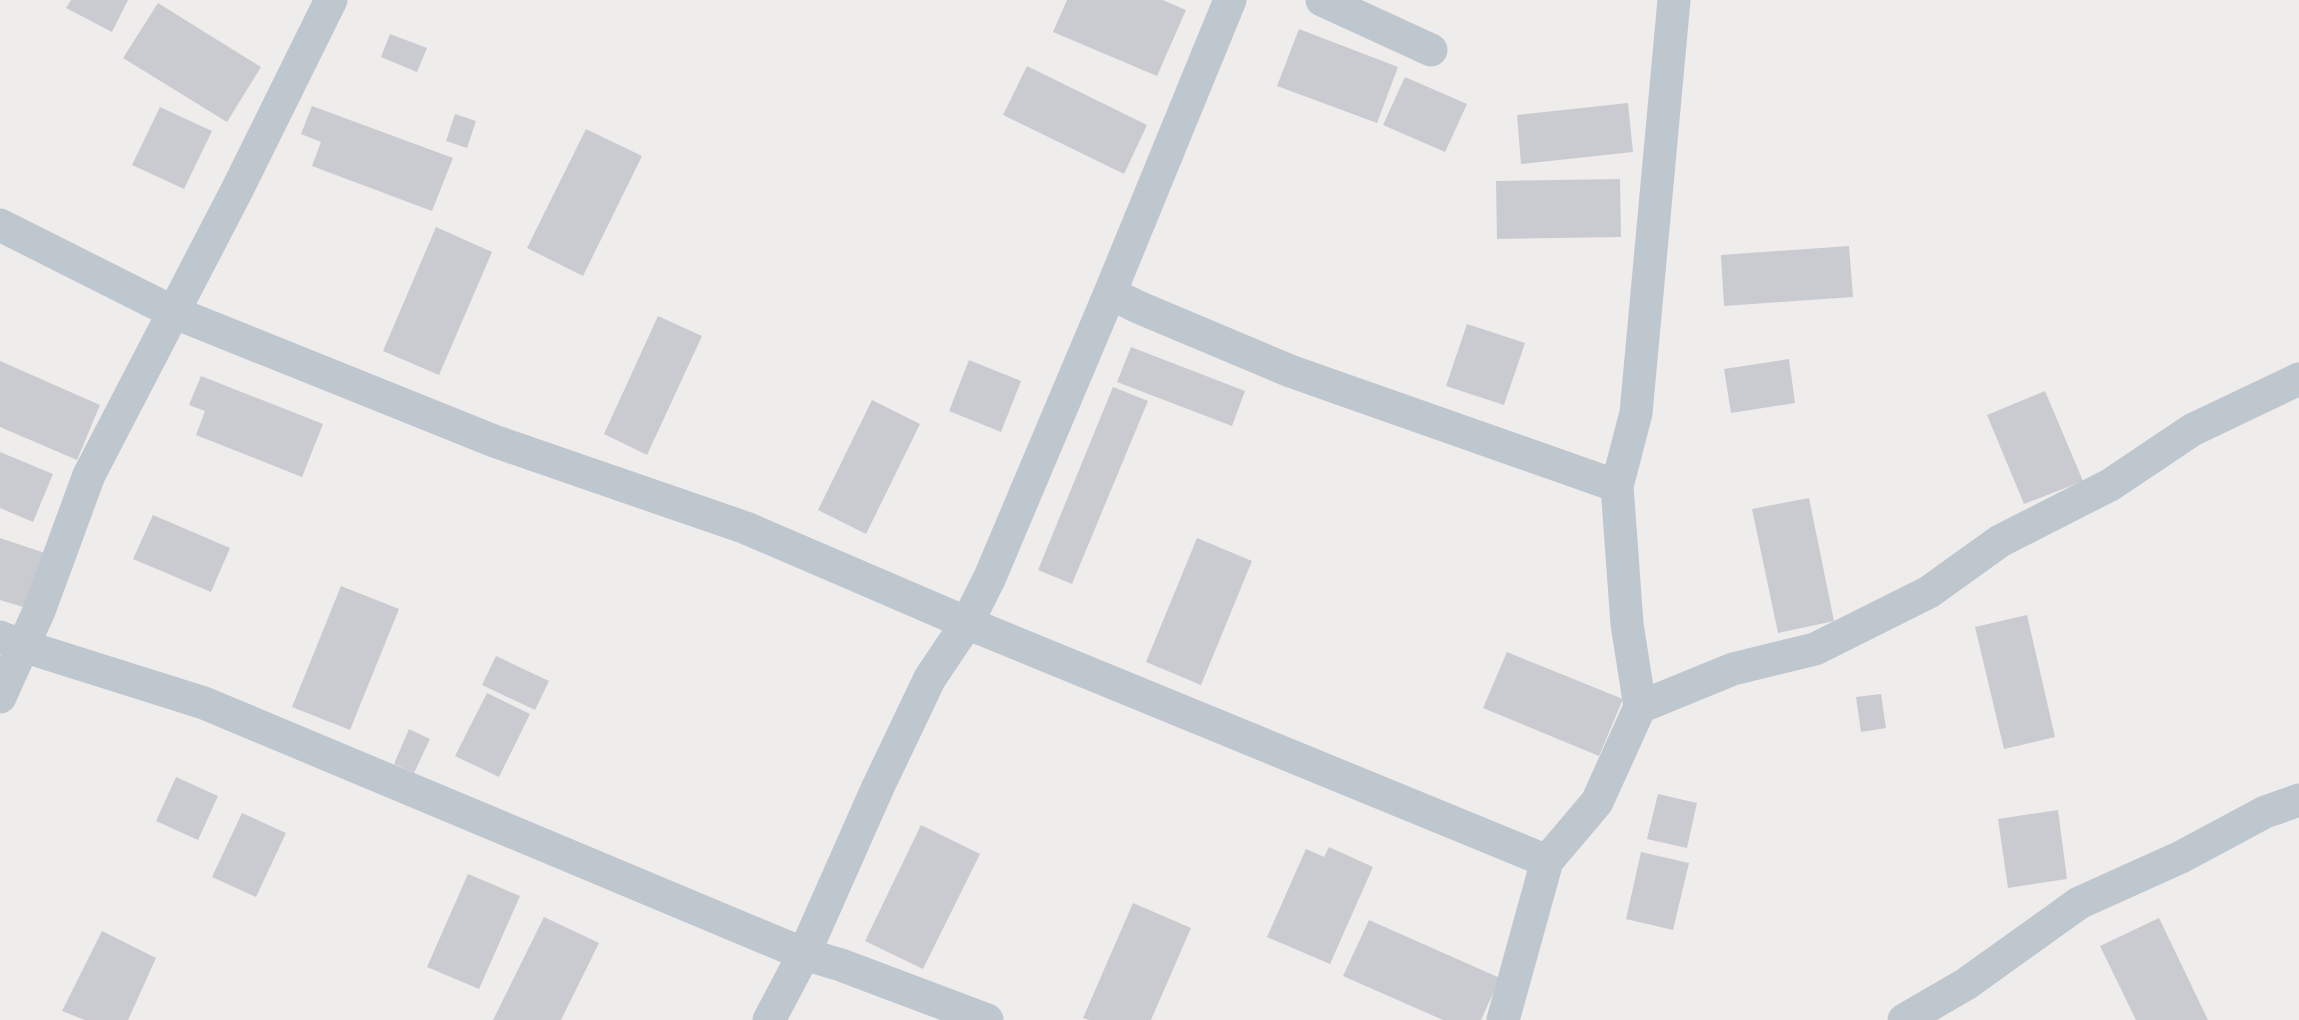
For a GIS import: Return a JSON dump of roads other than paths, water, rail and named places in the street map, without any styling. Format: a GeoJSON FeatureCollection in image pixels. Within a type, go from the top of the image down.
{"type":"FeatureCollection","features":[{"type":"Feature","properties":{"kind":"street"},"geometry":{"type":"LineString","coordinates":[[0,697],[11,642],[39,611],[89,475],[331,0]]}},
{"type":"Feature","properties":{"kind":"street"},"geometry":{"type":"LineString","coordinates":[[769,1020],[804,954],[878,787],[930,678],[967,623],[990,577],[1230,0]]}},
{"type":"Feature","properties":{"kind":"street"},"geometry":{"type":"LineString","coordinates":[[1322,0],[1431,50]]}},
{"type":"Feature","properties":{"kind":"street"},"geometry":{"type":"LineString","coordinates":[[1503,1020],[1547,861],[1597,802],[1640,707],[1627,624],[1617,486],[1636,413],[1674,0]]}},
{"type":"Feature","properties":{"kind":"street"},"geometry":{"type":"LineString","coordinates":[[0,225],[173,312],[494,441],[746,528],[967,623],[1547,861]]}},
{"type":"Feature","properties":{"kind":"street"},"geometry":{"type":"LineString","coordinates":[[1110,293],[1290,372],[1617,486]]}},
{"type":"Feature","properties":{"kind":"street"},"geometry":{"type":"LineString","coordinates":[[1640,707],[1733,669],[1815,649],[1929,592],[2000,541],[2110,485],[2192,430],[2299,379]]}},
{"type":"Feature","properties":{"kind":"street"},"geometry":{"type":"LineString","coordinates":[[11,642],[204,703],[804,954],[841,965],[987,1020]]}},
{"type":"Feature","properties":{"kind":"street"},"geometry":{"type":"LineString","coordinates":[[1904,1020],[1965,984],[2079,903],[2181,857],[2265,812],[2299,800]]}}]}
